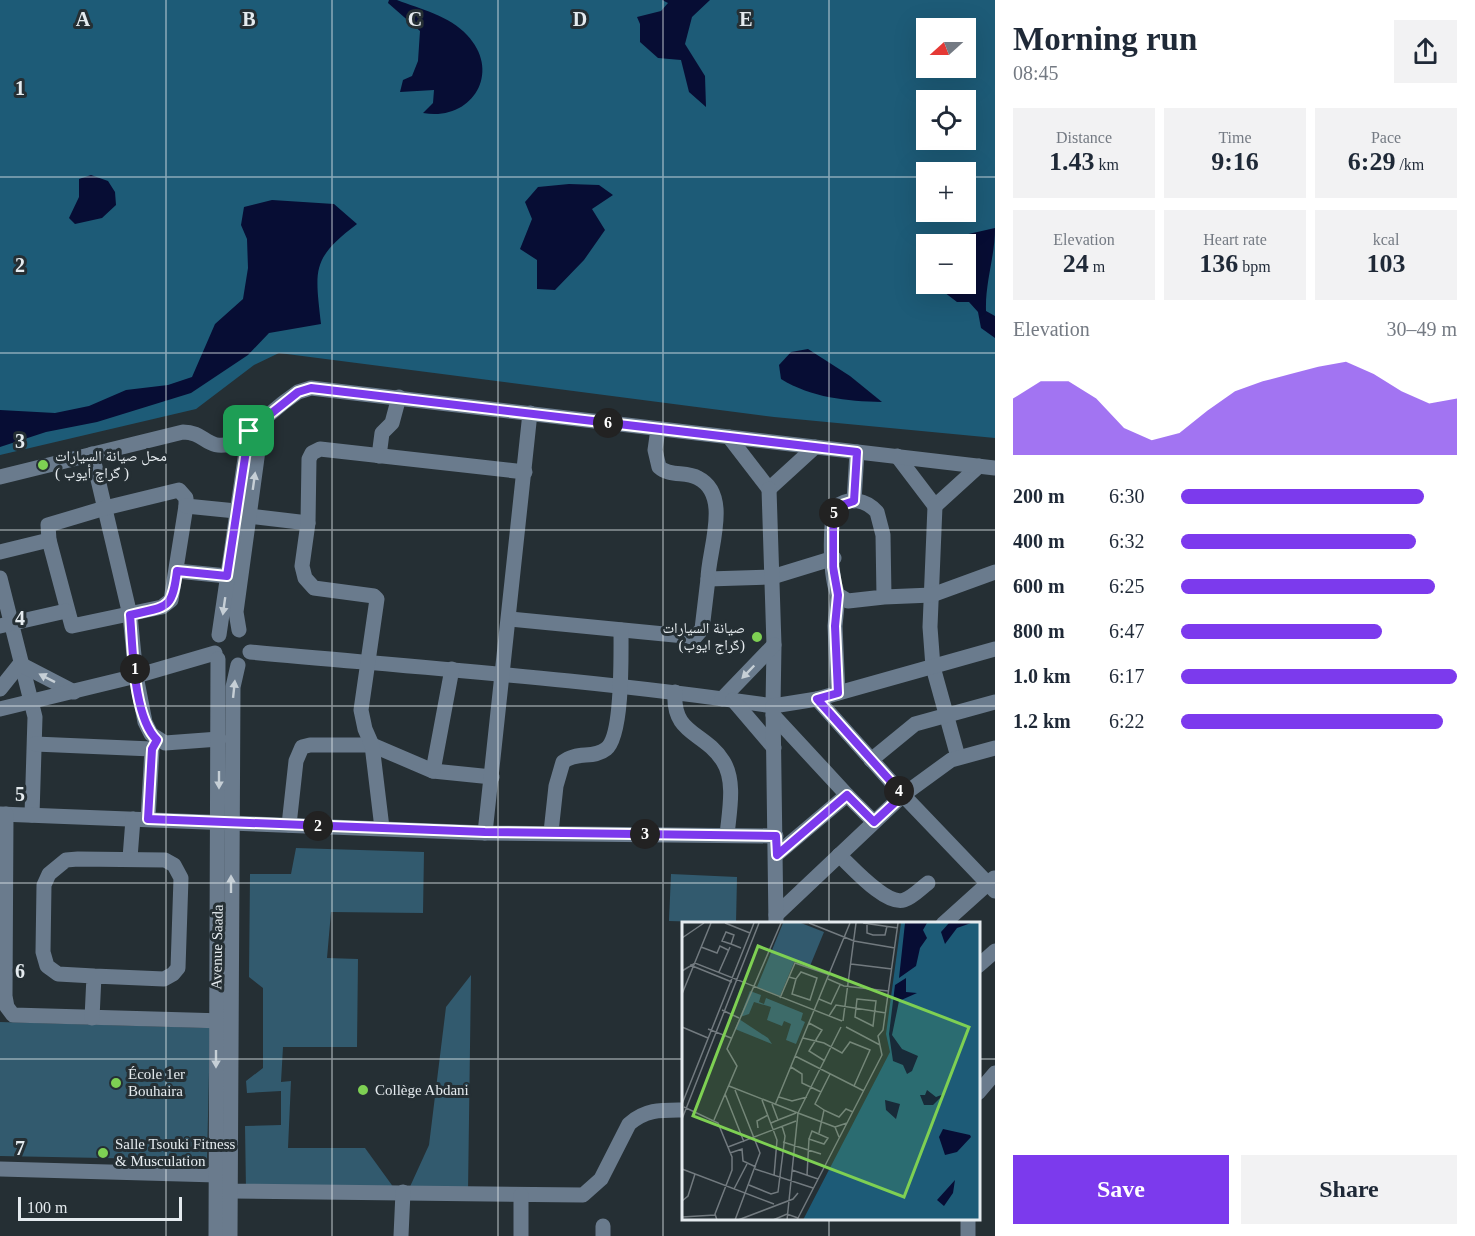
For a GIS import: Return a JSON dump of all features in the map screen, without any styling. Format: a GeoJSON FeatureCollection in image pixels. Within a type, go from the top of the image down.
{"type":"FeatureCollection","features":[{"type":"Feature","properties":{"kind":"street"},"geometry":{"type":"LineString","coordinates":[[0,477],[183,432],[194,433],[214,446],[222,447],[235,443],[298,392],[311,388],[995,468]]}},
{"type":"Feature","properties":{"kind":"street"},"geometry":{"type":"LineString","coordinates":[[380,456],[382,433],[395,416],[399,397]]}},
{"type":"Feature","properties":{"kind":"street"},"geometry":{"type":"LineString","coordinates":[[485,832],[504,676],[530,413]]}},
{"type":"Feature","properties":{"kind":"street"},"geometry":{"type":"LineString","coordinates":[[242,514],[262,420]]}},
{"type":"Feature","properties":{"kind":"street"},"geometry":{"type":"LineString","coordinates":[[510,619],[694,637],[702,629],[710,552],[716,528],[712,491],[704,480],[693,475],[671,473],[658,467],[656,459],[658,429]]}},
{"type":"Feature","properties":{"kind":"street"},"geometry":{"type":"LineString","coordinates":[[234,578],[239,630],[249,639],[250,652],[248,658],[238,665],[227,665],[216,656],[214,647],[234,578],[249,431]]}},
{"type":"Feature","properties":{"kind":"street"},"geometry":{"type":"LineString","coordinates":[[729,437],[769,489],[774,645],[776,920]]}},
{"type":"Feature","properties":{"kind":"street"},"geometry":{"type":"LineString","coordinates":[[769,489],[814,447]]}},
{"type":"Feature","properties":{"kind":"street"},"geometry":{"type":"LineString","coordinates":[[382,828],[372,745],[365,729],[361,710],[366,661],[377,599],[374,596],[314,588],[308,583],[302,567],[308,523],[309,459],[312,453],[320,449],[525,472]]}},
{"type":"Feature","properties":{"kind":"street"},"geometry":{"type":"LineString","coordinates":[[854,501],[857,452]]}},
{"type":"Feature","properties":{"kind":"street"},"geometry":{"type":"LineString","coordinates":[[92,454],[130,615],[136,676],[145,722],[154,745],[148,819]]}},
{"type":"Feature","properties":{"kind":"street"},"geometry":{"type":"LineString","coordinates":[[897,456],[935,506],[930,627],[933,667],[958,757]]}},
{"type":"Feature","properties":{"kind":"street"},"geometry":{"type":"LineString","coordinates":[[935,506],[979,466]]}},
{"type":"Feature","properties":{"kind":"street"},"geometry":{"type":"LineString","coordinates":[[180,490],[186,498],[186,506],[174,596],[167,604],[78,627],[69,622],[49,540],[48,525],[52,521],[180,490]]}},
{"type":"Feature","properties":{"kind":"street"},"geometry":{"type":"LineString","coordinates":[[838,693],[835,626],[838,595],[834,558],[834,513],[841,503],[854,501],[872,507],[881,520],[884,597]]}},
{"type":"Feature","properties":{"kind":"street"},"geometry":{"type":"LineString","coordinates":[[186,506],[308,523]]}},
{"type":"Feature","properties":{"kind":"street"},"geometry":{"type":"LineString","coordinates":[[0,552],[49,540]]}},
{"type":"Feature","properties":{"kind":"street"},"geometry":{"type":"LineString","coordinates":[[708,579],[772,577],[834,558]]}},
{"type":"Feature","properties":{"kind":"street"},"geometry":{"type":"LineString","coordinates":[[177,571],[234,578]]}},
{"type":"Feature","properties":{"kind":"street"},"geometry":{"type":"LineString","coordinates":[[838,595],[848,602],[884,597],[932,595],[995,572]]}},
{"type":"Feature","properties":{"kind":"street"},"geometry":{"type":"LineString","coordinates":[[0,578],[5,624],[20,664],[34,717],[32,815]]}},
{"type":"Feature","properties":{"kind":"street"},"geometry":{"type":"LineString","coordinates":[[5,624],[66,611]]}},
{"type":"Feature","properties":{"kind":"street"},"geometry":{"type":"LineString","coordinates":[[219,635],[229,630],[239,630]]}},
{"type":"Feature","properties":{"kind":"street"},"geometry":{"type":"LineString","coordinates":[[551,832],[556,786],[563,762],[578,754],[604,751],[611,744],[621,686],[621,630]]}},
{"type":"Feature","properties":{"kind":"street"},"geometry":{"type":"LineString","coordinates":[[728,699],[774,645]]}},
{"type":"Feature","properties":{"kind":"street"},"geometry":{"type":"LineString","coordinates":[[250,652],[621,686],[728,699],[773,710],[995,649]]}},
{"type":"Feature","properties":{"kind":"street"},"geometry":{"type":"LineString","coordinates":[[0,709],[216,656]]}},
{"type":"Feature","properties":{"kind":"street","name":"Avenue Saada"},"geometry":{"type":"LineString","coordinates":[[216,656],[232,1021],[230,1236]]}},
{"type":"Feature","properties":{"kind":"street"},"geometry":{"type":"LineString","coordinates":[[0,688],[20,664]]}},
{"type":"Feature","properties":{"kind":"street"},"geometry":{"type":"LineString","coordinates":[[20,664],[74,692]]}},
{"type":"Feature","properties":{"kind":"street","name":"Avenue Saada"},"geometry":{"type":"LineString","coordinates":[[216,1236],[216,1021],[233,687],[238,665]]}},
{"type":"Feature","properties":{"kind":"street"},"geometry":{"type":"LineString","coordinates":[[434,771],[452,669]]}},
{"type":"Feature","properties":{"kind":"street"},"geometry":{"type":"LineString","coordinates":[[675,692],[674,707],[678,720],[724,761],[729,776],[730,795],[727,835]]}},
{"type":"Feature","properties":{"kind":"street"},"geometry":{"type":"LineString","coordinates":[[728,699],[774,748]]}},
{"type":"Feature","properties":{"kind":"street"},"geometry":{"type":"LineString","coordinates":[[817,699],[903,795],[993,884],[946,922]]}},
{"type":"Feature","properties":{"kind":"street"},"geometry":{"type":"LineString","coordinates":[[872,760],[915,724],[995,702]]}},
{"type":"Feature","properties":{"kind":"street"},"geometry":{"type":"LineString","coordinates":[[773,710],[847,795],[874,822]]}},
{"type":"Feature","properties":{"kind":"street"},"geometry":{"type":"LineString","coordinates":[[35,744],[154,745],[219,739]]}},
{"type":"Feature","properties":{"kind":"street"},"geometry":{"type":"LineString","coordinates":[[289,825],[296,761],[302,747],[310,745],[372,745],[434,771],[492,777]]}},
{"type":"Feature","properties":{"kind":"street"},"geometry":{"type":"LineString","coordinates":[[776,920],[839,855],[903,795],[958,757],[992,753]]}},
{"type":"Feature","properties":{"kind":"street"},"geometry":{"type":"LineString","coordinates":[[777,855],[847,795]]}},
{"type":"Feature","properties":{"kind":"street"},"geometry":{"type":"LineString","coordinates":[[232,1021],[13,1015],[7,1007],[5,996],[3,814],[485,832],[776,836]]}},
{"type":"Feature","properties":{"kind":"street"},"geometry":{"type":"LineString","coordinates":[[130,858],[133,819]]}},
{"type":"Feature","properties":{"kind":"street"},"geometry":{"type":"LineString","coordinates":[[839,855],[883,895],[893,900],[905,899],[928,883]]}},
{"type":"Feature","properties":{"kind":"street"},"geometry":{"type":"LineString","coordinates":[[130,858],[165,860],[174,865],[181,878],[178,968],[164,979],[94,976],[58,974],[47,966],[43,952],[44,885],[48,874],[56,865],[66,860],[130,858]]}},
{"type":"Feature","properties":{"kind":"street"},"geometry":{"type":"LineString","coordinates":[[980,964],[995,951]]}},
{"type":"Feature","properties":{"kind":"street"},"geometry":{"type":"LineString","coordinates":[[92,1018],[94,976]]}},
{"type":"Feature","properties":{"kind":"street"},"geometry":{"type":"LineString","coordinates":[[980,1091],[995,1072]]}},
{"type":"Feature","properties":{"kind":"street"},"geometry":{"type":"LineString","coordinates":[[0,1169],[217,1175],[231,1191],[583,1195],[601,1179],[629,1124],[650,1111],[682,1110]]}},
{"type":"Feature","properties":{"kind":"street"},"geometry":{"type":"LineString","coordinates":[[401,1236],[403,1192]]}},
{"type":"Feature","properties":{"kind":"street"},"geometry":{"type":"LineString","coordinates":[[521,1195],[521,1236]]}},
{"type":"Feature","properties":{"kind":"shaded area"},"geometry":{"type":"Polygon","coordinates":[[[0,0],[995,0],[995,438],[774,417],[279,353],[254,365],[196,409],[0,455],[0,0]]]}},
{"type":"Feature","properties":{"kind":"shaded area"},"geometry":{"type":"Polygon","coordinates":[[[389,0],[397,0],[434,14],[460,28],[467,35],[477,50],[482,64],[482,79],[468,102],[455,110],[440,114],[423,113],[433,103],[434,90],[400,92],[403,80],[412,76],[418,61],[420,31],[388,3],[389,0]]]}},
{"type":"Feature","properties":{"kind":"shaded area"},"geometry":{"type":"Polygon","coordinates":[[[662,0],[710,0],[692,17],[685,44],[705,76],[706,107],[689,92],[681,60],[658,58],[640,42],[640,24],[637,17],[661,11],[668,3],[662,0]]]}},
{"type":"Feature","properties":{"kind":"shaded area"},"geometry":{"type":"Polygon","coordinates":[[[91,175],[108,181],[115,192],[116,205],[102,218],[75,224],[69,218],[79,197],[79,179],[91,175]]]}},
{"type":"Feature","properties":{"kind":"shaded area"},"geometry":{"type":"Polygon","coordinates":[[[569,184],[599,185],[613,195],[592,209],[605,230],[584,260],[555,290],[537,289],[537,260],[520,249],[532,219],[525,202],[538,187],[569,184]]]}},
{"type":"Feature","properties":{"kind":"shaded area"},"geometry":{"type":"Polygon","coordinates":[[[272,200],[334,204],[357,224],[331,247],[320,266],[318,290],[321,324],[269,333],[248,355],[191,393],[97,422],[46,432],[0,447],[0,410],[55,413],[89,406],[126,390],[168,385],[192,377],[215,324],[243,299],[248,268],[247,239],[241,225],[244,207],[272,200]]]}},
{"type":"Feature","properties":{"kind":"shaded area"},"geometry":{"type":"Polygon","coordinates":[[[995,228],[986,311],[995,316],[995,338],[981,328],[978,312],[969,302],[957,302],[947,294],[976,294],[976,234],[968,234],[995,228]]]}},
{"type":"Feature","properties":{"kind":"shaded area"},"geometry":{"type":"Polygon","coordinates":[[[808,349],[850,376],[882,402],[830,397],[805,390],[781,379],[779,365],[791,352],[808,349]]]}},
{"type":"Feature","properties":{"kind":"shaded area"},"geometry":{"type":"Polygon","coordinates":[[[296,848],[424,852],[423,913],[331,912],[327,958],[358,959],[357,1047],[283,1047],[281,1082],[291,1081],[288,1148],[365,1148],[394,1188],[246,1190],[245,1126],[281,1125],[281,1091],[247,1093],[246,1081],[263,1068],[263,988],[249,977],[250,874],[291,874],[296,848]]]}},
{"type":"Feature","properties":{"kind":"shaded area"},"geometry":{"type":"Polygon","coordinates":[[[671,874],[737,877],[736,922],[669,921],[671,874]]]}},
{"type":"Feature","properties":{"kind":"shaded area"},"geometry":{"type":"Polygon","coordinates":[[[471,975],[468,1192],[408,1191],[429,1145],[446,1007],[471,975]]]}},
{"type":"Feature","properties":{"kind":"shaded area"},"geometry":{"type":"Polygon","coordinates":[[[0,1022],[210,1028],[207,1160],[0,1156],[0,1022]]]}},
{"type":"Feature","properties":{"kind":"place","name":"محل صيانة السيارات ( گراچ أيوب )"},"geometry":{"type":"Point","coordinates":[43,465]}},
{"type":"Feature","properties":{"kind":"place","name":"صيانة السيارات (گراج ايوب)"},"geometry":{"type":"Point","coordinates":[757,637]}},
{"type":"Feature","properties":{"kind":"place","name":"École 1er Bouhaira"},"geometry":{"type":"Point","coordinates":[116,1083]}},
{"type":"Feature","properties":{"kind":"place","name":"Collège Abdani"},"geometry":{"type":"Point","coordinates":[363,1090]}},
{"type":"Feature","properties":{"kind":"place","name":"Salle Tsouki Fitness & Musculation"},"geometry":{"type":"Point","coordinates":[103,1153]}},
{"type":"Feature","properties":{"kind":"route"},"geometry":{"type":"LineString","coordinates":[[311,388],[330,388],[857,452],[854,501],[841,503],[836,507],[833,525],[833,567],[835,589],[838,595],[835,626],[838,693],[817,699],[903,795],[874,822],[847,795],[777,855],[776,836],[485,832],[148,819],[152,749],[157,740],[145,722],[136,676],[130,615],[167,604],[174,596],[177,571],[227,576],[249,431],[298,392],[311,388]]}}]}
